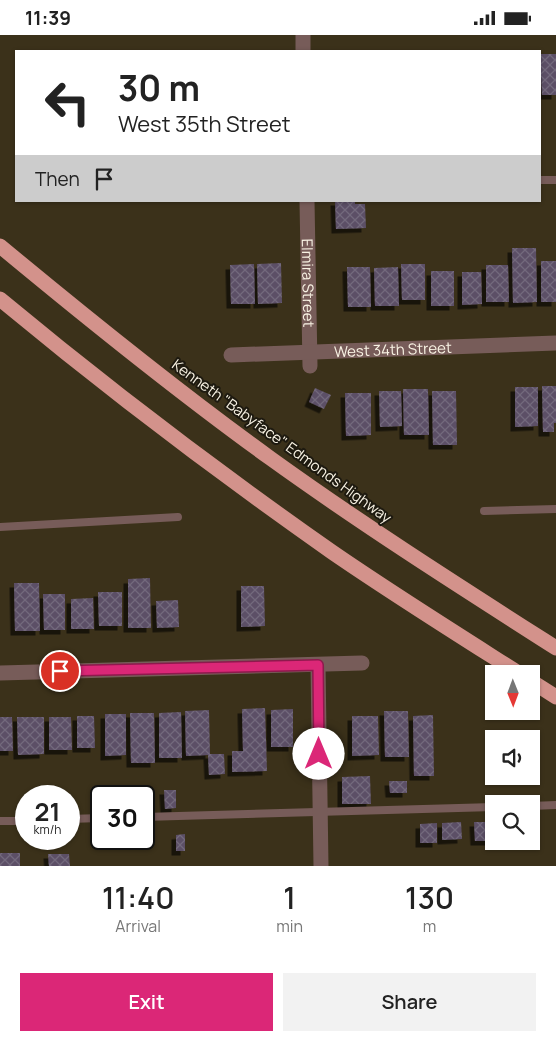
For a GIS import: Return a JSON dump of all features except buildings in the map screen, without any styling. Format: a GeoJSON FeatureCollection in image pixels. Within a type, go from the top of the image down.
{"type":"FeatureCollection","features":[{"type":"Feature","properties":{"kind":"highway","name":"Kenneth \"Babyface\" Edmonds Highway"},"geometry":{"type":"LineString","coordinates":[[0,246],[175,387],[271,459],[410,554],[556,648]]}},
{"type":"Feature","properties":{"kind":"highway"},"geometry":{"type":"LineString","coordinates":[[0,299],[58,348],[255,498],[373,579],[506,665]]}},
{"type":"Feature","properties":{"kind":"highway"},"geometry":{"type":"LineString","coordinates":[[540,687],[556,697]]}},
{"type":"Feature","properties":{"kind":"street"},"geometry":{"type":"LineString","coordinates":[[303,35],[303,50]]}},
{"type":"Feature","properties":{"kind":"street","name":"Elmira Street"},"geometry":{"type":"LineString","coordinates":[[307,202],[310,359]]}},
{"type":"Feature","properties":{"kind":"street","name":"West 34th Street"},"geometry":{"type":"LineString","coordinates":[[231,355],[310,359],[556,343]]}},
{"type":"Feature","properties":{"kind":"street"},"geometry":{"type":"LineString","coordinates":[[0,673],[362,663]]}},
{"type":"Feature","properties":{"kind":"street"},"geometry":{"type":"LineString","coordinates":[[318,665],[321,866]]}},
{"type":"Feature","properties":{"kind":"lane"},"geometry":{"type":"LineString","coordinates":[[541,180],[556,180]]}},
{"type":"Feature","properties":{"kind":"lane"},"geometry":{"type":"LineString","coordinates":[[484,511],[556,509]]}},
{"type":"Feature","properties":{"kind":"lane"},"geometry":{"type":"LineString","coordinates":[[0,527],[178,517]]}},
{"type":"Feature","properties":{"kind":"lane"},"geometry":{"type":"LineString","coordinates":[[540,806],[556,805]]}},
{"type":"Feature","properties":{"kind":"lane"},"geometry":{"type":"LineString","coordinates":[[155,817],[485,807]]}},
{"type":"Feature","properties":{"kind":"lane"},"geometry":{"type":"LineString","coordinates":[[0,821],[15,821]]}},
{"type":"Feature","properties":{"kind":"route"},"geometry":{"type":"LineString","coordinates":[[60,671],[318,665],[319,754]]}}]}
